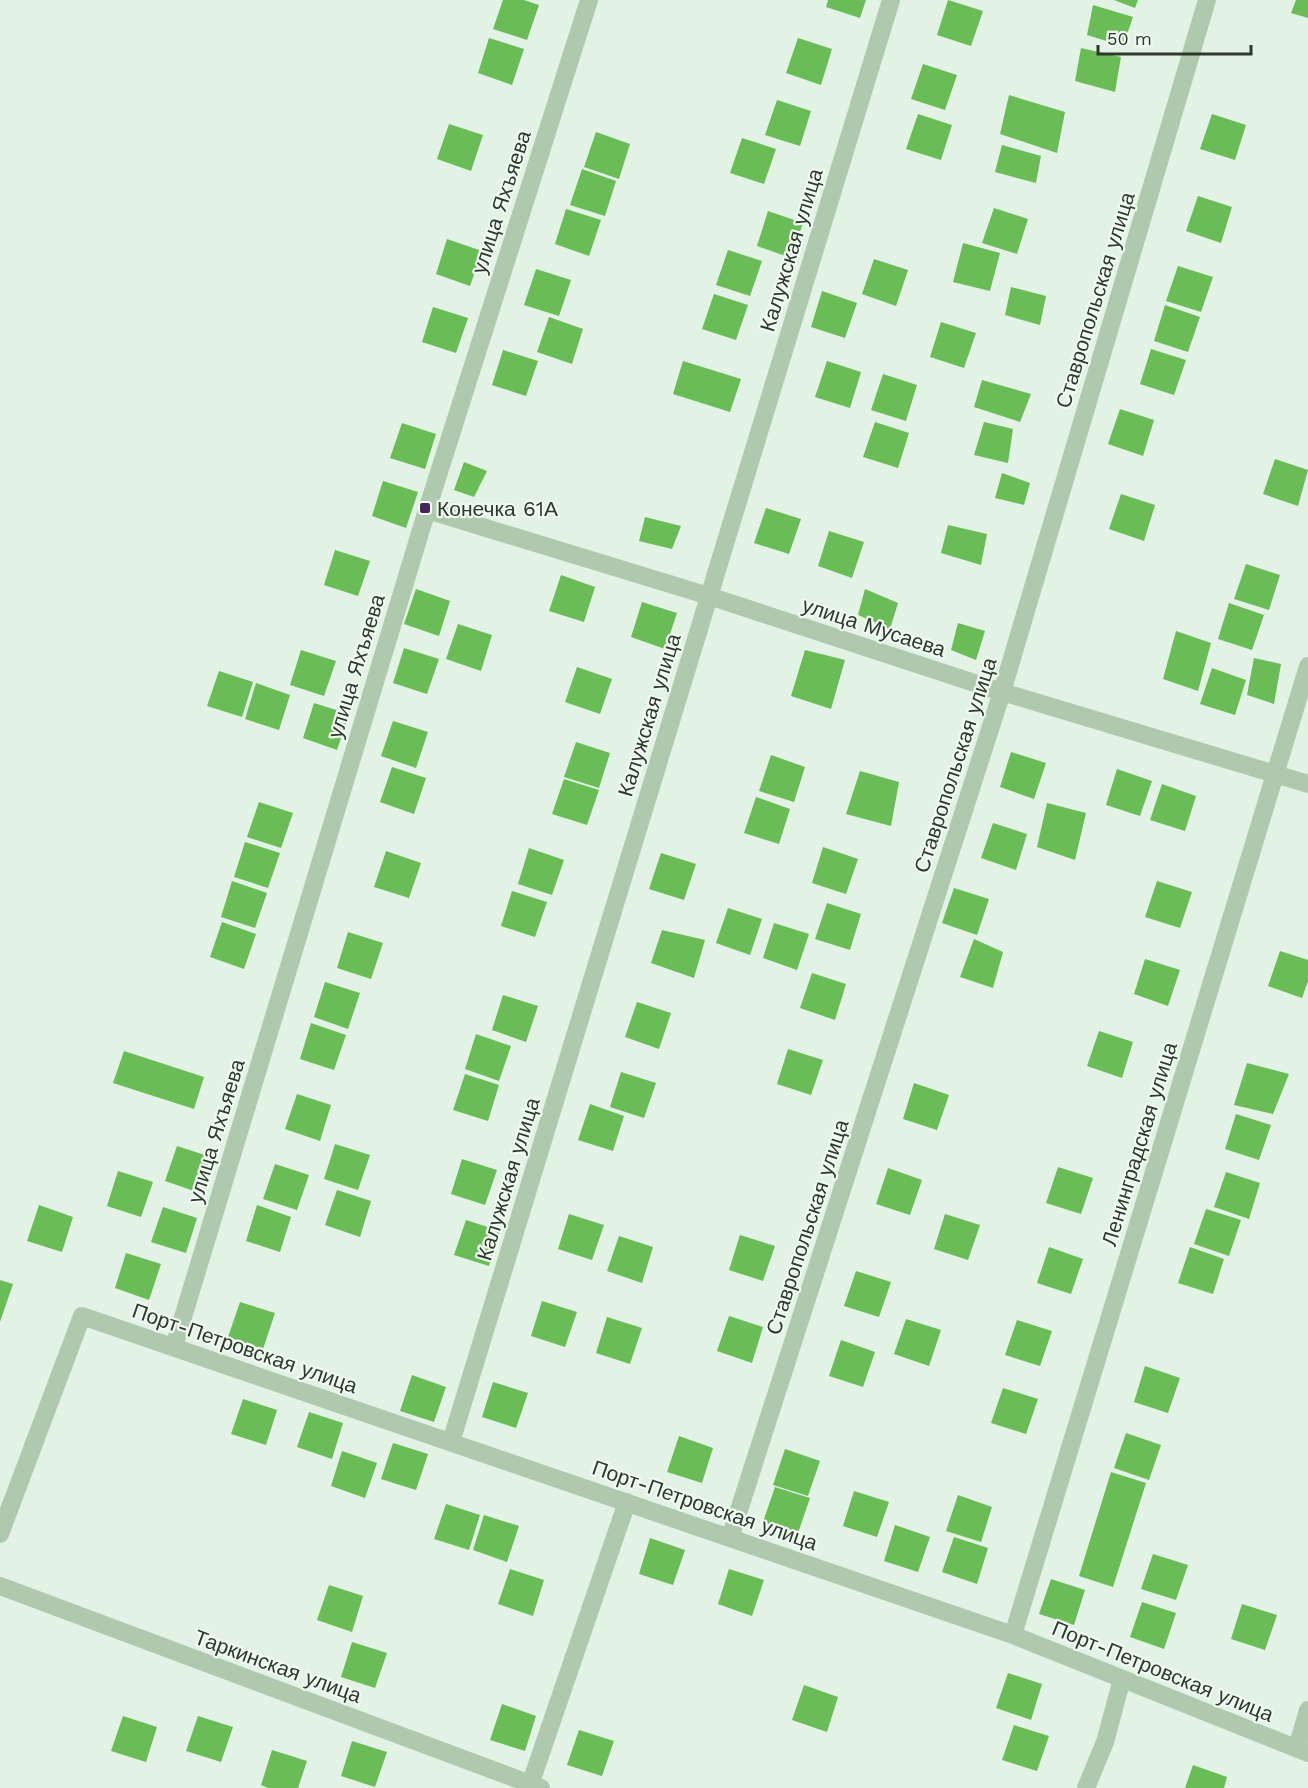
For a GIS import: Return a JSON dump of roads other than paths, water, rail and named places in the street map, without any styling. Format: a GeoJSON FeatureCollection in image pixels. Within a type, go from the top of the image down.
{"type":"FeatureCollection","features":[{"type":"Feature","properties":{"kind":"street","name":"улица Яхъяева"},"geometry":{"type":"LineString","coordinates":[[174,1347],[427,510],[589,0]]}},
{"type":"Feature","properties":{"kind":"street","name":"Калужская улица"},"geometry":{"type":"LineString","coordinates":[[451,1442],[891,0]]}},
{"type":"Feature","properties":{"kind":"street","name":"Ставропольская улица"},"geometry":{"type":"LineString","coordinates":[[730,1538],[1002,692],[1207,0]]}},
{"type":"Feature","properties":{"kind":"street","name":"улица Мусаева"},"geometry":{"type":"LineString","coordinates":[[427,510],[709,596],[1002,692],[1308,784]]}},
{"type":"Feature","properties":{"kind":"street","name":"Ленинградская улица"},"geometry":{"type":"LineString","coordinates":[[1013,1635],[1308,666]]}},
{"type":"Feature","properties":{"kind":"street","name":"Порт-Петровская улица"},"geometry":{"type":"LineString","coordinates":[[0,1534],[82,1316],[1013,1635],[1302,1750]]}},
{"type":"Feature","properties":{"kind":"street"},"geometry":{"type":"LineString","coordinates":[[533,1787],[627,1502]]}},
{"type":"Feature","properties":{"kind":"street","name":"Таркинская улица"},"geometry":{"type":"LineString","coordinates":[[0,1586],[533,1787]]}},
{"type":"Feature","properties":{"kind":"street"},"geometry":{"type":"LineString","coordinates":[[1086,1788],[1105,1742],[1122,1678]]}},
{"type":"Feature","properties":{"kind":"street"},"geometry":{"type":"LineString","coordinates":[[1302,1750],[1308,1710]]}},
{"type":"Feature","properties":{"kind":"place","name":"Конечка 61А"},"geometry":{"type":"Point","coordinates":[425,508]}}]}
